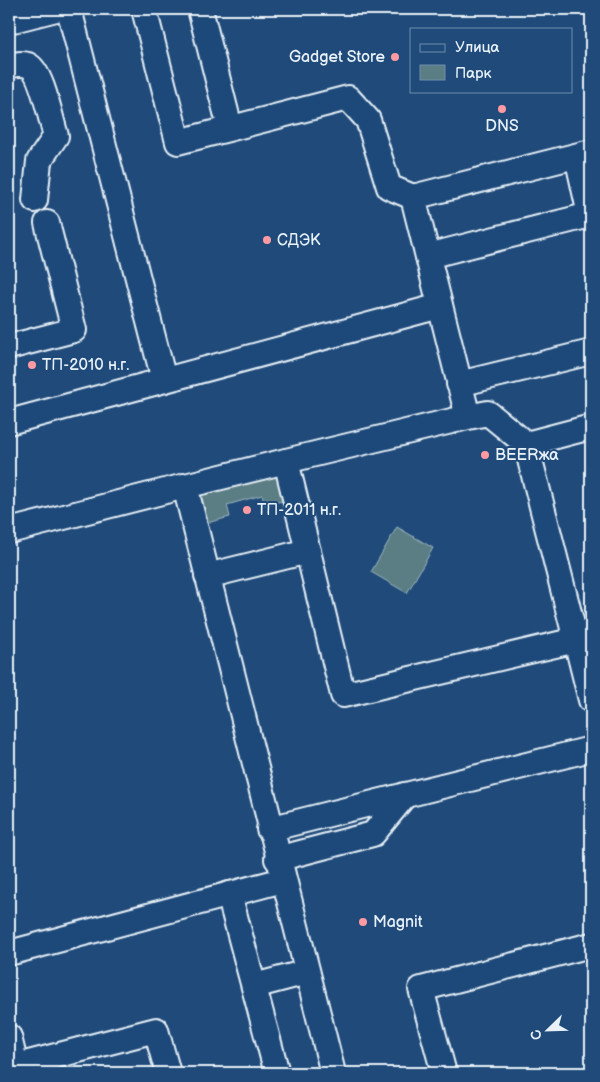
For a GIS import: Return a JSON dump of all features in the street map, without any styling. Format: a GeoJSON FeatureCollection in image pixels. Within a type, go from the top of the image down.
{"type":"FeatureCollection","features":[{"type":"Feature","properties":{"kind":"street"},"geometry":{"type":"LineString","coordinates":[[9,21],[56,9]]}},
{"type":"Feature","properties":{"kind":"street"},"geometry":{"type":"LineString","coordinates":[[69,9],[164,380]]}},
{"type":"Feature","properties":{"kind":"street"},"geometry":{"type":"LineString","coordinates":[[144,9],[178,142],[348,98],[368,120],[389,187],[413,197],[584,154],[591,217],[428,256]]}},
{"type":"Feature","properties":{"kind":"street"},"geometry":{"type":"LineString","coordinates":[[200,9],[230,128]]}},
{"type":"Feature","properties":{"kind":"street"},"geometry":{"type":"LineString","coordinates":[[9,66],[17,63],[29,66],[38,74],[56,136],[39,162],[35,200]]}},
{"type":"Feature","properties":{"kind":"street"},"geometry":{"type":"LineString","coordinates":[[413,197],[468,417]]}},
{"type":"Feature","properties":{"kind":"street"},"geometry":{"type":"LineString","coordinates":[[9,347],[74,330],[47,223]]}},
{"type":"Feature","properties":{"kind":"street"},"geometry":{"type":"LineString","coordinates":[[9,422],[440,306]]}},
{"type":"Feature","properties":{"kind":"street"},"geometry":{"type":"LineString","coordinates":[[459,384],[591,352]]}},
{"type":"Feature","properties":{"kind":"street"},"geometry":{"type":"LineString","coordinates":[[9,531],[286,461],[488,413],[526,444],[591,700]]}},
{"type":"Feature","properties":{"kind":"street"},"geometry":{"type":"LineString","coordinates":[[526,444],[591,427]]}},
{"type":"Feature","properties":{"kind":"street"},"geometry":{"type":"LineString","coordinates":[[286,461],[343,695],[576,640]]}},
{"type":"Feature","properties":{"kind":"street"},"geometry":{"type":"LineString","coordinates":[[185,486],[269,829],[333,1073]]}},
{"type":"Feature","properties":{"kind":"street"},"geometry":{"type":"LineString","coordinates":[[207,576],[308,551]]}},
{"type":"Feature","properties":{"kind":"street"},"geometry":{"type":"LineString","coordinates":[[269,829],[591,749]]}},
{"type":"Feature","properties":{"kind":"street"},"geometry":{"type":"LineString","coordinates":[[9,953],[229,894],[280,869],[373,834],[405,795]]}},
{"type":"Feature","properties":{"kind":"street"},"geometry":{"type":"LineString","coordinates":[[229,894],[277,1073]]}},
{"type":"Feature","properties":{"kind":"street"},"geometry":{"type":"LineString","coordinates":[[444,1073],[421,989],[591,944]]}},
{"type":"Feature","properties":{"kind":"street"},"geometry":{"type":"LineString","coordinates":[[254,986],[307,972]]}},
{"type":"Feature","properties":{"kind":"street"},"geometry":{"type":"LineString","coordinates":[[9,1037],[12,1067],[156,1030],[168,1073]]}},
{"type":"Feature","properties":{"kind":"green space"},"geometry":{"type":"Polygon","coordinates":[[[286,461],[295,498],[265,505],[262,495],[227,505],[230,517],[195,526],[185,486],[286,461]]]}},
{"type":"Feature","properties":{"kind":"green space"},"geometry":{"type":"Polygon","coordinates":[[[397,527],[433,548],[407,593],[371,572],[397,527]]]}},
{"type":"Feature","properties":{"kind":"place","name":"Gadget Store"},"geometry":{"type":"Point","coordinates":[395,57]}},
{"type":"Feature","properties":{"kind":"place","name":"DNS"},"geometry":{"type":"Point","coordinates":[502,109]}},
{"type":"Feature","properties":{"kind":"place","name":"СДЭК"},"geometry":{"type":"Point","coordinates":[267,240]}},
{"type":"Feature","properties":{"kind":"place","name":"ТП-2010 н.г."},"geometry":{"type":"Point","coordinates":[32,365]}},
{"type":"Feature","properties":{"kind":"place","name":"BEERжа"},"geometry":{"type":"Point","coordinates":[485,455]}},
{"type":"Feature","properties":{"kind":"place","name":"ТП-2011 н.г."},"geometry":{"type":"Point","coordinates":[247,510]}},
{"type":"Feature","properties":{"kind":"place","name":"Magnit"},"geometry":{"type":"Point","coordinates":[363,922]}}]}
